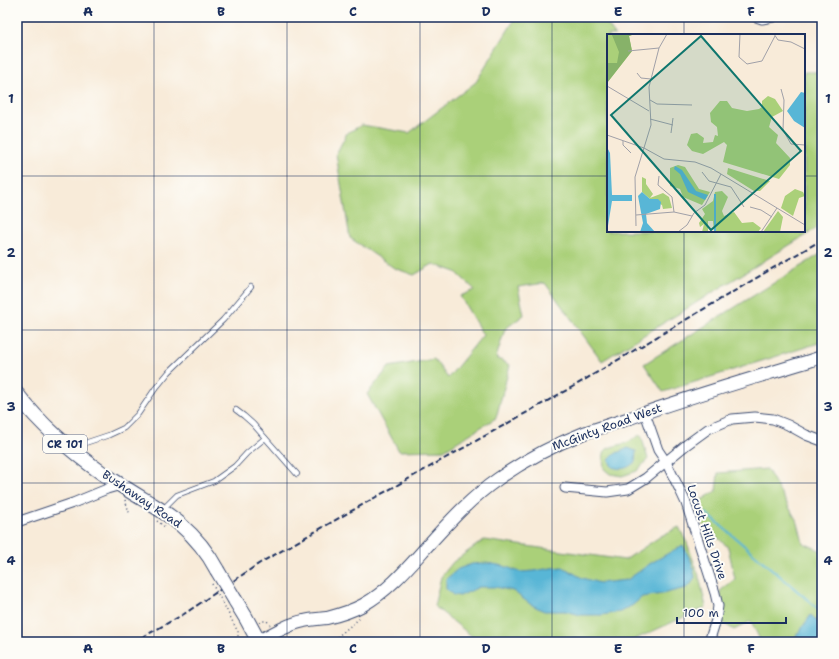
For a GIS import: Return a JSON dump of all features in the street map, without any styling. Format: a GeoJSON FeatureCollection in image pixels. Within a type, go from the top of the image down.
{"type":"FeatureCollection","features":[{"type":"Feature","properties":{"kind":"main road","name":"McGinty Road West"},"geometry":{"type":"LineString","coordinates":[[258,642],[289,626],[304,621],[327,618],[351,610],[364,604],[384,591],[407,569],[466,504],[524,461],[584,434],[644,412],[822,357]]}},
{"type":"Feature","properties":{"kind":"main road","name":"Bushaway Road"},"geometry":{"type":"LineString","coordinates":[[17,394],[39,419],[69,448],[121,485],[158,515],[180,524],[186,529],[211,559],[214,575],[229,602],[246,618],[258,642]]}},
{"type":"Feature","properties":{"kind":"street"},"geometry":{"type":"LineString","coordinates":[[756,17],[762,19],[773,17]]}},
{"type":"Feature","properties":{"kind":"street","name":"Locust Hills Drive"},"geometry":{"type":"LineString","coordinates":[[644,412],[658,450],[666,462],[686,503],[715,593],[718,606],[716,620],[709,642]]}},
{"type":"Feature","properties":{"kind":"street"},"geometry":{"type":"LineString","coordinates":[[565,488],[608,492],[628,489],[646,478],[708,429],[732,419],[755,417],[773,419],[822,441]]}},
{"type":"Feature","properties":{"kind":"street"},"geometry":{"type":"LineString","coordinates":[[17,522],[121,485]]}},
{"type":"Feature","properties":{"kind":"lane"},"geometry":{"type":"LineString","coordinates":[[69,448],[110,435],[124,428],[138,414],[154,389],[223,320],[251,287]]}},
{"type":"Feature","properties":{"kind":"lane"},"geometry":{"type":"LineString","coordinates":[[236,410],[244,416],[265,438],[296,474]]}},
{"type":"Feature","properties":{"kind":"lane"},"geometry":{"type":"LineString","coordinates":[[158,515],[177,495],[214,481],[235,466],[247,453],[265,438]]}},
{"type":"Feature","properties":{"kind":"path"},"geometry":{"type":"LineString","coordinates":[[130,501],[124,497],[130,515]]}},
{"type":"Feature","properties":{"kind":"path"},"geometry":{"type":"LineString","coordinates":[[158,515],[166,527]]}},
{"type":"Feature","properties":{"kind":"path"},"geometry":{"type":"LineString","coordinates":[[214,575],[229,602],[238,632],[236,642]]}},
{"type":"Feature","properties":{"kind":"path"},"geometry":{"type":"LineString","coordinates":[[331,642],[361,616]]}},
{"type":"Feature","properties":{"kind":"green space"},"geometry":{"type":"Polygon","coordinates":[[[513,17],[602,17],[614,34],[607,34],[607,232],[805,232],[805,72],[822,72],[822,225],[602,361],[545,283],[518,287],[524,315],[505,329],[496,358],[510,365],[496,418],[444,450],[399,451],[367,394],[389,367],[434,359],[448,378],[483,335],[460,296],[475,290],[456,272],[433,264],[414,275],[394,268],[350,238],[336,154],[347,133],[362,125],[409,133],[476,82],[513,22],[513,17]]]}},
{"type":"Feature","properties":{"kind":"green space"},"geometry":{"type":"Polygon","coordinates":[[[822,253],[822,342],[663,392],[644,364],[822,253]]]}},
{"type":"Feature","properties":{"kind":"green space"},"geometry":{"type":"Polygon","coordinates":[[[641,435],[648,459],[637,471],[622,476],[610,474],[604,469],[604,454],[608,448],[623,444],[641,435]]]}},
{"type":"Feature","properties":{"kind":"green space"},"geometry":{"type":"Polygon","coordinates":[[[767,469],[798,523],[803,543],[822,551],[822,624],[811,616],[794,639],[797,642],[761,642],[751,621],[734,630],[722,622],[723,606],[720,591],[735,579],[728,547],[701,523],[695,504],[716,491],[718,473],[767,469]]]}},
{"type":"Feature","properties":{"kind":"green space"},"geometry":{"type":"Polygon","coordinates":[[[679,527],[687,543],[699,576],[706,607],[629,642],[580,642],[575,639],[558,642],[479,642],[434,606],[441,577],[453,562],[484,540],[625,560],[661,536],[679,527]]]}},
{"type":"Feature","properties":{"kind":"water"},"geometry":{"type":"Polygon","coordinates":[[[628,448],[636,451],[635,462],[624,468],[612,467],[609,460],[611,457],[628,448]]]}},
{"type":"Feature","properties":{"kind":"water"},"geometry":{"type":"Polygon","coordinates":[[[683,545],[692,563],[695,577],[691,584],[686,588],[642,597],[633,605],[620,612],[602,615],[581,615],[565,611],[544,611],[530,604],[513,591],[495,587],[479,587],[460,596],[453,595],[446,589],[446,579],[458,569],[472,564],[487,563],[504,566],[520,572],[563,567],[582,578],[600,583],[627,580],[651,563],[683,545]]]}},
{"type":"Feature","properties":{"kind":"water"},"geometry":{"type":"Polygon","coordinates":[[[811,615],[822,626],[822,642],[797,642],[794,639],[811,615]]]}},
{"type":"Feature","properties":{"kind":"waterway"},"geometry":{"type":"LineString","coordinates":[[706,513],[822,612]]}},
{"type":"Feature","properties":{"kind":"railway"},"geometry":{"type":"LineString","coordinates":[[134,642],[184,614],[260,563],[574,386],[822,240]]}}]}
